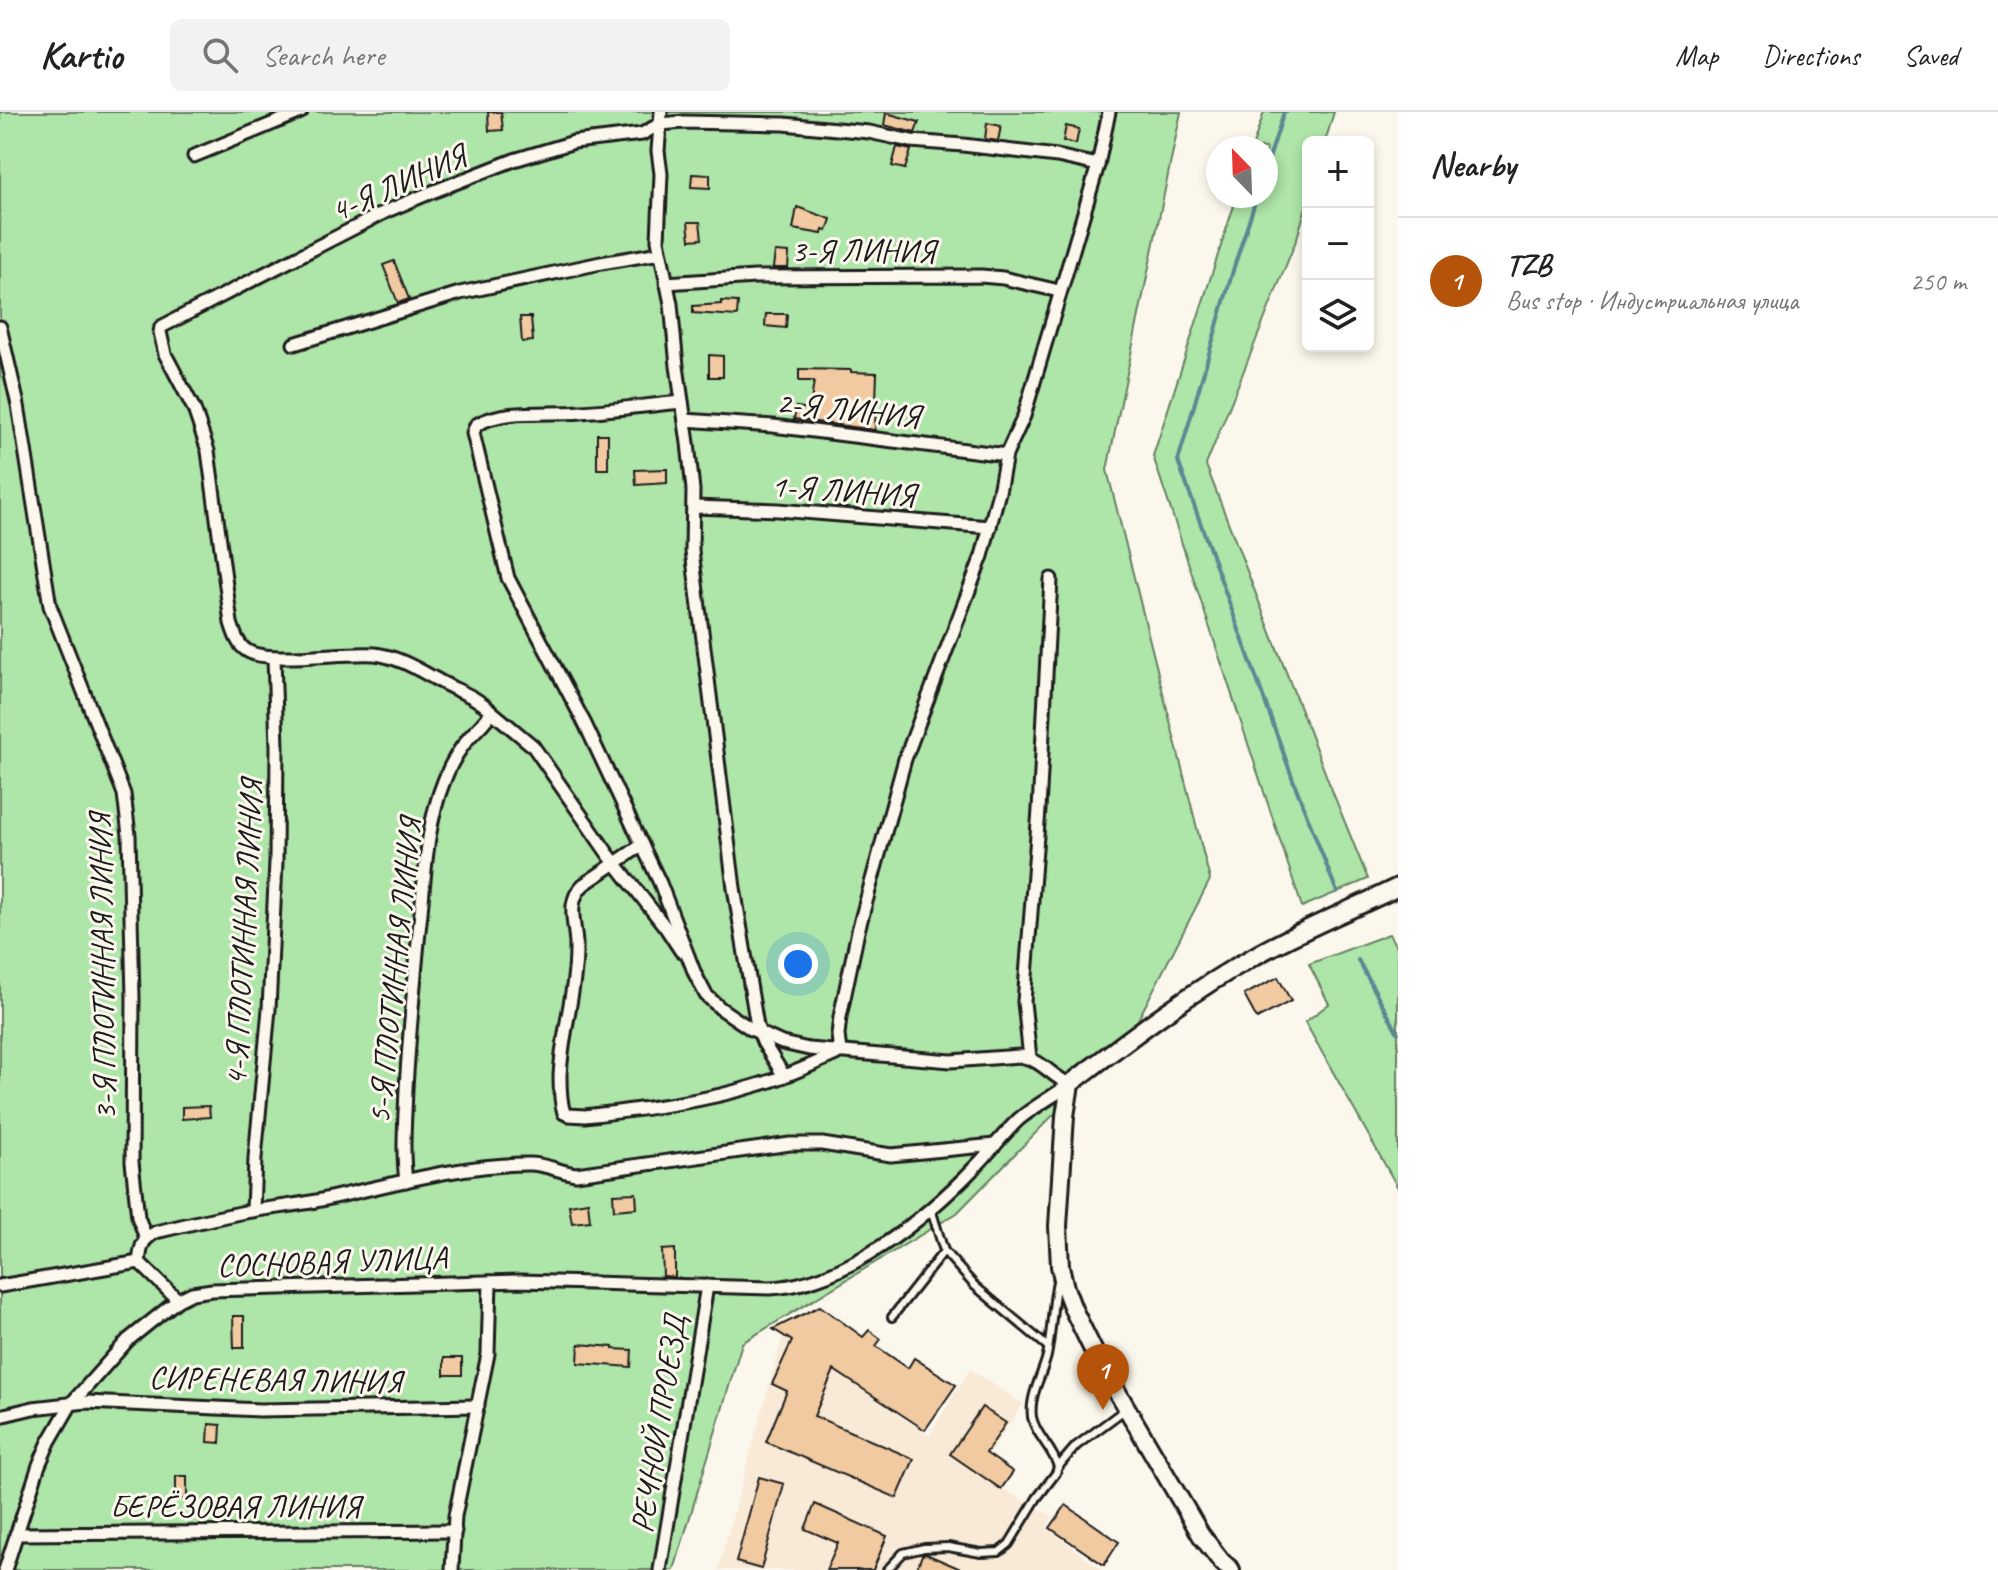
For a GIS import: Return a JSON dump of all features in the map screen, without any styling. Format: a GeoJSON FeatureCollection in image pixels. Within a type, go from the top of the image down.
{"type":"FeatureCollection","features":[{"type":"Feature","properties":{"kind":"main road"},"geometry":{"type":"LineString","coordinates":[[1231,1570],[1201,1535],[1096,1356],[1073,1309],[1060,1266],[1058,1226],[1070,1084],[1136,1033],[1254,956],[1398,887]]}},
{"type":"Feature","properties":{"kind":"street"},"geometry":{"type":"LineString","coordinates":[[194,156],[301,112]]}},
{"type":"Feature","properties":{"kind":"street"},"geometry":{"type":"LineString","coordinates":[[840,1052],[839,1024],[852,956],[905,759],[982,556],[1006,455],[1024,416],[1098,165],[1109,112]]}},
{"type":"Feature","properties":{"kind":"street"},"geometry":{"type":"LineString","coordinates":[[661,118],[658,240],[671,304],[685,420],[693,507],[692,551],[734,888],[753,1008],[760,1034],[784,1076]]}},
{"type":"Feature","properties":{"kind":"street","name":"4-Я ЛИНИЯ"},"geometry":{"type":"LineString","coordinates":[[274,658],[257,656],[245,649],[234,633],[208,451],[194,409],[165,354],[161,327],[387,211],[432,192],[562,145],[642,134],[661,118],[684,122],[784,124],[857,131],[911,141],[1057,156],[1098,165]]}},
{"type":"Feature","properties":{"kind":"street"},"geometry":{"type":"LineString","coordinates":[[294,344],[460,293],[660,253]]}},
{"type":"Feature","properties":{"kind":"street","name":"3-Я ЛИНИЯ"},"geometry":{"type":"LineString","coordinates":[[666,283],[755,277],[981,276],[1059,291]]}},
{"type":"Feature","properties":{"kind":"street","name":"3-Я ПЛОТИННАЯ ЛИНИЯ"},"geometry":{"type":"LineString","coordinates":[[0,327],[18,405],[50,606],[124,794],[129,835],[133,982],[132,1162],[138,1217],[146,1238]]}},
{"type":"Feature","properties":{"kind":"street"},"geometry":{"type":"LineString","coordinates":[[682,402],[506,416],[483,420],[476,425],[473,433],[508,578],[585,724],[660,883],[695,974]]}},
{"type":"Feature","properties":{"kind":"street","name":"2-Я ЛИНИЯ"},"geometry":{"type":"LineString","coordinates":[[685,420],[773,426],[1006,455]]}},
{"type":"Feature","properties":{"kind":"street","name":"1-Я ЛИНИЯ"},"geometry":{"type":"LineString","coordinates":[[693,507],[778,510],[990,527]]}},
{"type":"Feature","properties":{"kind":"street"},"geometry":{"type":"LineString","coordinates":[[1030,1058],[1024,1002],[1039,810],[1051,579]]}},
{"type":"Feature","properties":{"kind":"street"},"geometry":{"type":"LineString","coordinates":[[274,658],[379,654],[421,669],[483,703],[533,746],[615,863],[666,928],[706,995],[736,1020],[760,1034],[793,1046],[823,1052],[951,1061],[1020,1056],[1030,1058],[1059,1080],[1070,1084]]}},
{"type":"Feature","properties":{"kind":"street","name":"4-Я ПЛОТИННАЯ ЛИНИЯ"},"geometry":{"type":"LineString","coordinates":[[253,1211],[269,1009],[276,862],[274,658]]}},
{"type":"Feature","properties":{"kind":"street","name":"5-Я ПЛОТИННАЯ ЛИНИЯ"},"geometry":{"type":"LineString","coordinates":[[406,1181],[403,1130],[409,1027],[433,817],[443,783],[456,756],[491,711]]}},
{"type":"Feature","properties":{"kind":"street"},"geometry":{"type":"LineString","coordinates":[[642,845],[583,885],[572,903],[576,965],[561,1055],[560,1086],[564,1113],[585,1116],[679,1104],[784,1076],[840,1052]]}},
{"type":"Feature","properties":{"kind":"street","name":"СОСНОВАЯ УЛИЦА"},"geometry":{"type":"LineString","coordinates":[[178,1300],[192,1293],[212,1290],[520,1281],[786,1287],[816,1280],[859,1259],[931,1209],[1020,1118],[1070,1084]]}},
{"type":"Feature","properties":{"kind":"street"},"geometry":{"type":"LineString","coordinates":[[139,1262],[146,1238],[156,1232],[474,1169],[525,1164],[576,1174],[790,1144],[822,1144],[891,1155],[995,1145]]}},
{"type":"Feature","properties":{"kind":"street"},"geometry":{"type":"LineString","coordinates":[[0,1286],[139,1262]]}},
{"type":"Feature","properties":{"kind":"street"},"geometry":{"type":"LineString","coordinates":[[5,1570],[39,1465],[71,1404],[128,1340],[178,1300],[139,1262]]}},
{"type":"Feature","properties":{"kind":"street"},"geometry":{"type":"LineString","coordinates":[[452,1570],[455,1516],[488,1354],[490,1282]]}},
{"type":"Feature","properties":{"kind":"street","name":"РЕЧНОЙ ПРОЕЗД"},"geometry":{"type":"LineString","coordinates":[[660,1570],[707,1286]]}},
{"type":"Feature","properties":{"kind":"street","name":"СИРЕНЕВАЯ ЛИНИЯ"},"geometry":{"type":"LineString","coordinates":[[0,1416],[33,1408],[86,1402],[260,1410],[478,1406]]}},
{"type":"Feature","properties":{"kind":"street","name":"БЕРЁЗОВАЯ ЛИНИЯ"},"geometry":{"type":"LineString","coordinates":[[16,1534],[455,1531]]}},
{"type":"Feature","properties":{"kind":"lane"},"geometry":{"type":"LineString","coordinates":[[931,1209],[944,1251],[975,1286],[1048,1347]]}},
{"type":"Feature","properties":{"kind":"lane"},"geometry":{"type":"LineString","coordinates":[[892,1317],[944,1251]]}},
{"type":"Feature","properties":{"kind":"lane"},"geometry":{"type":"LineString","coordinates":[[1058,1467],[1055,1456],[1034,1425],[1032,1401],[1047,1357],[1060,1266]]}},
{"type":"Feature","properties":{"kind":"lane"},"geometry":{"type":"LineString","coordinates":[[887,1570],[903,1553],[924,1548],[999,1552],[1009,1544],[1058,1467],[1076,1446],[1127,1408]]}},
{"type":"Feature","properties":{"kind":"shaded area"},"geometry":{"type":"Polygon","coordinates":[[[783,1335],[929,1436],[970,1369],[1023,1404],[975,1474],[1053,1516],[1047,1528],[1102,1570],[718,1570],[783,1335]]]}},
{"type":"Feature","properties":{"kind":"green space"},"geometry":{"type":"Polygon","coordinates":[[[0,112],[1181,112],[1107,470],[1210,880],[1128,1039],[957,1213],[742,1343],[674,1570],[0,1570],[0,112]]]}},
{"type":"Feature","properties":{"kind":"green space"},"geometry":{"type":"Polygon","coordinates":[[[1264,112],[1334,112],[1327,136],[1302,136],[1302,221],[1297,238],[1206,465],[1368,879],[1302,907],[1153,456],[1233,208],[1278,208],[1278,136],[1256,136],[1264,112]]]}},
{"type":"Feature","properties":{"kind":"green space"},"geometry":{"type":"Polygon","coordinates":[[[1389,934],[1398,950],[1398,1188],[1305,1022],[1329,1004],[1309,964],[1389,934]]]}},
{"type":"Feature","properties":{"kind":"building"},"geometry":{"type":"Polygon","coordinates":[[[488,112],[501,112],[503,130],[489,131],[488,112]]]}},
{"type":"Feature","properties":{"kind":"building"},"geometry":{"type":"Polygon","coordinates":[[[886,113],[919,122],[915,133],[884,125],[886,113]]]}},
{"type":"Feature","properties":{"kind":"building"},"geometry":{"type":"Polygon","coordinates":[[[987,123],[1001,126],[998,141],[985,139],[987,123]]]}},
{"type":"Feature","properties":{"kind":"building"},"geometry":{"type":"Polygon","coordinates":[[[1066,126],[1079,129],[1076,144],[1063,141],[1066,126]]]}},
{"type":"Feature","properties":{"kind":"building"},"geometry":{"type":"Polygon","coordinates":[[[897,147],[911,150],[905,169],[892,166],[897,147]]]}},
{"type":"Feature","properties":{"kind":"building"},"geometry":{"type":"Polygon","coordinates":[[[692,174],[710,175],[710,188],[691,187],[692,174]]]}},
{"type":"Feature","properties":{"kind":"building"},"geometry":{"type":"Polygon","coordinates":[[[797,207],[831,219],[827,231],[823,230],[822,234],[793,229],[797,207]]]}},
{"type":"Feature","properties":{"kind":"building"},"geometry":{"type":"Polygon","coordinates":[[[688,222],[700,222],[702,239],[690,240],[688,222]]]}},
{"type":"Feature","properties":{"kind":"building"},"geometry":{"type":"Polygon","coordinates":[[[775,252],[789,253],[788,268],[773,268],[775,252]]]}},
{"type":"Feature","properties":{"kind":"building"},"geometry":{"type":"Polygon","coordinates":[[[394,261],[409,299],[398,303],[383,265],[394,261]]]}},
{"type":"Feature","properties":{"kind":"building"},"geometry":{"type":"Polygon","coordinates":[[[721,301],[738,302],[737,316],[693,313],[693,306],[721,304],[721,301]]]}},
{"type":"Feature","properties":{"kind":"building"},"geometry":{"type":"Polygon","coordinates":[[[766,314],[787,314],[786,328],[765,326],[766,314]]]}},
{"type":"Feature","properties":{"kind":"building"},"geometry":{"type":"Polygon","coordinates":[[[520,317],[531,317],[533,341],[522,342],[520,317]]]}},
{"type":"Feature","properties":{"kind":"building"},"geometry":{"type":"Polygon","coordinates":[[[709,355],[723,356],[723,377],[709,377],[709,355]]]}},
{"type":"Feature","properties":{"kind":"building"},"geometry":{"type":"Polygon","coordinates":[[[799,369],[877,373],[875,430],[794,419],[796,407],[810,409],[814,381],[799,381],[799,369]]]}},
{"type":"Feature","properties":{"kind":"building"},"geometry":{"type":"Polygon","coordinates":[[[597,434],[608,434],[608,469],[597,469],[597,434]]]}},
{"type":"Feature","properties":{"kind":"building"},"geometry":{"type":"Polygon","coordinates":[[[667,469],[667,483],[636,485],[635,470],[667,469]]]}},
{"type":"Feature","properties":{"kind":"building"},"geometry":{"type":"Polygon","coordinates":[[[1278,977],[1291,1001],[1257,1019],[1244,995],[1278,977]]]}},
{"type":"Feature","properties":{"kind":"building"},"geometry":{"type":"Polygon","coordinates":[[[209,1106],[210,1117],[182,1119],[182,1107],[209,1106]]]}},
{"type":"Feature","properties":{"kind":"building"},"geometry":{"type":"Polygon","coordinates":[[[636,1193],[637,1208],[614,1210],[613,1194],[636,1193]]]}},
{"type":"Feature","properties":{"kind":"building"},"geometry":{"type":"Polygon","coordinates":[[[588,1202],[590,1221],[572,1223],[569,1205],[588,1202]]]}},
{"type":"Feature","properties":{"kind":"building"},"geometry":{"type":"Polygon","coordinates":[[[675,1249],[675,1277],[663,1276],[662,1250],[675,1249]]]}},
{"type":"Feature","properties":{"kind":"building"},"geometry":{"type":"Polygon","coordinates":[[[820,1306],[863,1337],[869,1330],[881,1339],[876,1346],[908,1368],[914,1358],[956,1385],[925,1430],[834,1370],[814,1416],[914,1459],[897,1498],[766,1442],[787,1391],[772,1384],[792,1341],[773,1329],[820,1306]]]}},
{"type":"Feature","properties":{"kind":"building"},"geometry":{"type":"Polygon","coordinates":[[[233,1316],[244,1316],[244,1348],[234,1348],[233,1316]]]}},
{"type":"Feature","properties":{"kind":"building"},"geometry":{"type":"Polygon","coordinates":[[[579,1344],[632,1350],[631,1367],[578,1363],[579,1344]]]}},
{"type":"Feature","properties":{"kind":"building"},"geometry":{"type":"Polygon","coordinates":[[[444,1358],[462,1358],[462,1375],[444,1375],[444,1358]]]}},
{"type":"Feature","properties":{"kind":"building"},"geometry":{"type":"Polygon","coordinates":[[[982,1407],[1006,1423],[986,1453],[1013,1472],[1001,1489],[950,1454],[982,1407]]]}},
{"type":"Feature","properties":{"kind":"building"},"geometry":{"type":"Polygon","coordinates":[[[209,1424],[221,1425],[220,1443],[208,1442],[209,1424]]]}},
{"type":"Feature","properties":{"kind":"building"},"geometry":{"type":"Polygon","coordinates":[[[176,1476],[187,1476],[187,1499],[176,1499],[176,1476]]]}},
{"type":"Feature","properties":{"kind":"building"},"geometry":{"type":"Polygon","coordinates":[[[759,1477],[784,1484],[761,1569],[736,1562],[759,1477]]]}},
{"type":"Feature","properties":{"kind":"building"},"geometry":{"type":"Polygon","coordinates":[[[815,1504],[887,1536],[873,1570],[826,1570],[838,1543],[805,1529],[815,1504]]]}},
{"type":"Feature","properties":{"kind":"building"},"geometry":{"type":"Polygon","coordinates":[[[1066,1505],[1119,1542],[1104,1565],[1050,1528],[1066,1505]]]}},
{"type":"Feature","properties":{"kind":"building"},"geometry":{"type":"Polygon","coordinates":[[[922,1555],[963,1570],[916,1570],[922,1555]]]}},
{"type":"Feature","properties":{"kind":"waterway"},"geometry":{"type":"LineString","coordinates":[[1276,136],[1284,112]]}},
{"type":"Feature","properties":{"kind":"waterway"},"geometry":{"type":"LineString","coordinates":[[1253,208],[1178,461],[1337,892]]}},
{"type":"Feature","properties":{"kind":"waterway"},"geometry":{"type":"LineString","coordinates":[[1358,960],[1398,1033]]}},
{"type":"Feature","properties":{"kind":"place","name":"TZB"},"geometry":{"type":"Point","coordinates":[1103,1410]}}]}
